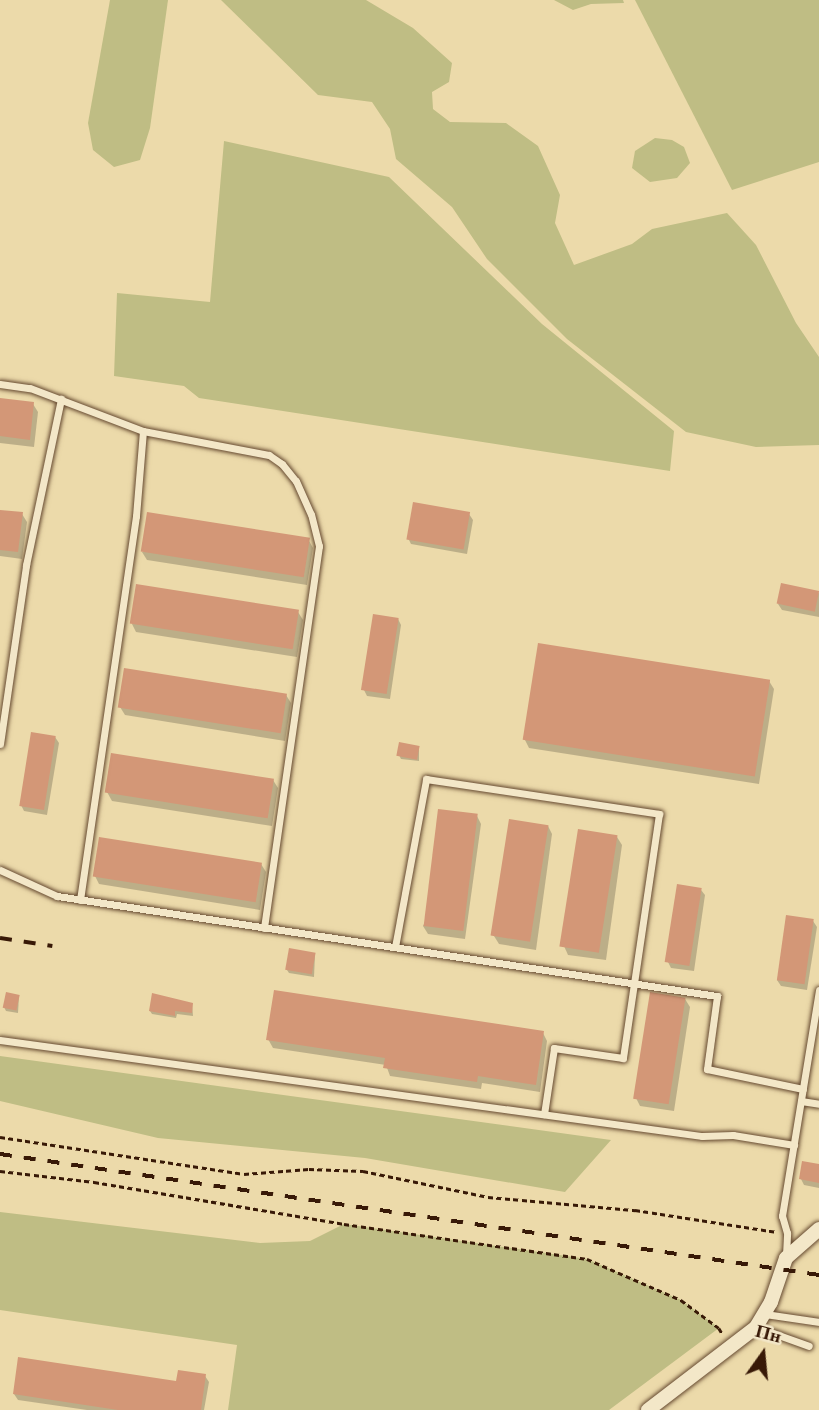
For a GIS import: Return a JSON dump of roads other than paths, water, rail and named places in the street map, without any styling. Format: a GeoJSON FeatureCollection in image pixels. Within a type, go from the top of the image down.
{"type":"FeatureCollection","features":[{"type":"Feature","properties":{"kind":"street"},"geometry":{"type":"LineString","coordinates":[[648,1410],[756,1327],[764,1314],[786,1258],[819,1229]]}},
{"type":"Feature","properties":{"kind":"lane"},"geometry":{"type":"LineString","coordinates":[[0,384],[30,388],[143,431],[269,454],[282,464],[296,481],[311,514],[319,546],[264,928]]}},
{"type":"Feature","properties":{"kind":"lane"},"geometry":{"type":"LineString","coordinates":[[0,744],[26,565],[61,399]]}},
{"type":"Feature","properties":{"kind":"lane"},"geometry":{"type":"LineString","coordinates":[[80,900],[136,516],[143,431]]}},
{"type":"Feature","properties":{"kind":"lane"},"geometry":{"type":"LineString","coordinates":[[395,947],[426,779],[659,814],[623,1058],[554,1048],[544,1114]]}},
{"type":"Feature","properties":{"kind":"lane"},"geometry":{"type":"LineString","coordinates":[[0,870],[57,896],[717,996],[707,1069],[803,1089]]}},
{"type":"Feature","properties":{"kind":"lane"},"geometry":{"type":"LineString","coordinates":[[786,1258],[788,1233],[778,1216],[794,1145],[819,990]]}},
{"type":"Feature","properties":{"kind":"lane"},"geometry":{"type":"LineString","coordinates":[[0,1040],[794,1145]]}},
{"type":"Feature","properties":{"kind":"lane"},"geometry":{"type":"LineString","coordinates":[[801,1101],[819,1104]]}},
{"type":"Feature","properties":{"kind":"lane"},"geometry":{"type":"LineString","coordinates":[[764,1314],[819,1322]]}},
{"type":"Feature","properties":{"kind":"lane"},"geometry":{"type":"LineString","coordinates":[[756,1327],[809,1346]]}},
{"type":"Feature","properties":{"kind":"railway"},"geometry":{"type":"LineString","coordinates":[[0,938],[52,946]]}},
{"type":"Feature","properties":{"kind":"railway"},"geometry":{"type":"LineString","coordinates":[[0,1154],[819,1275]]}}]}
